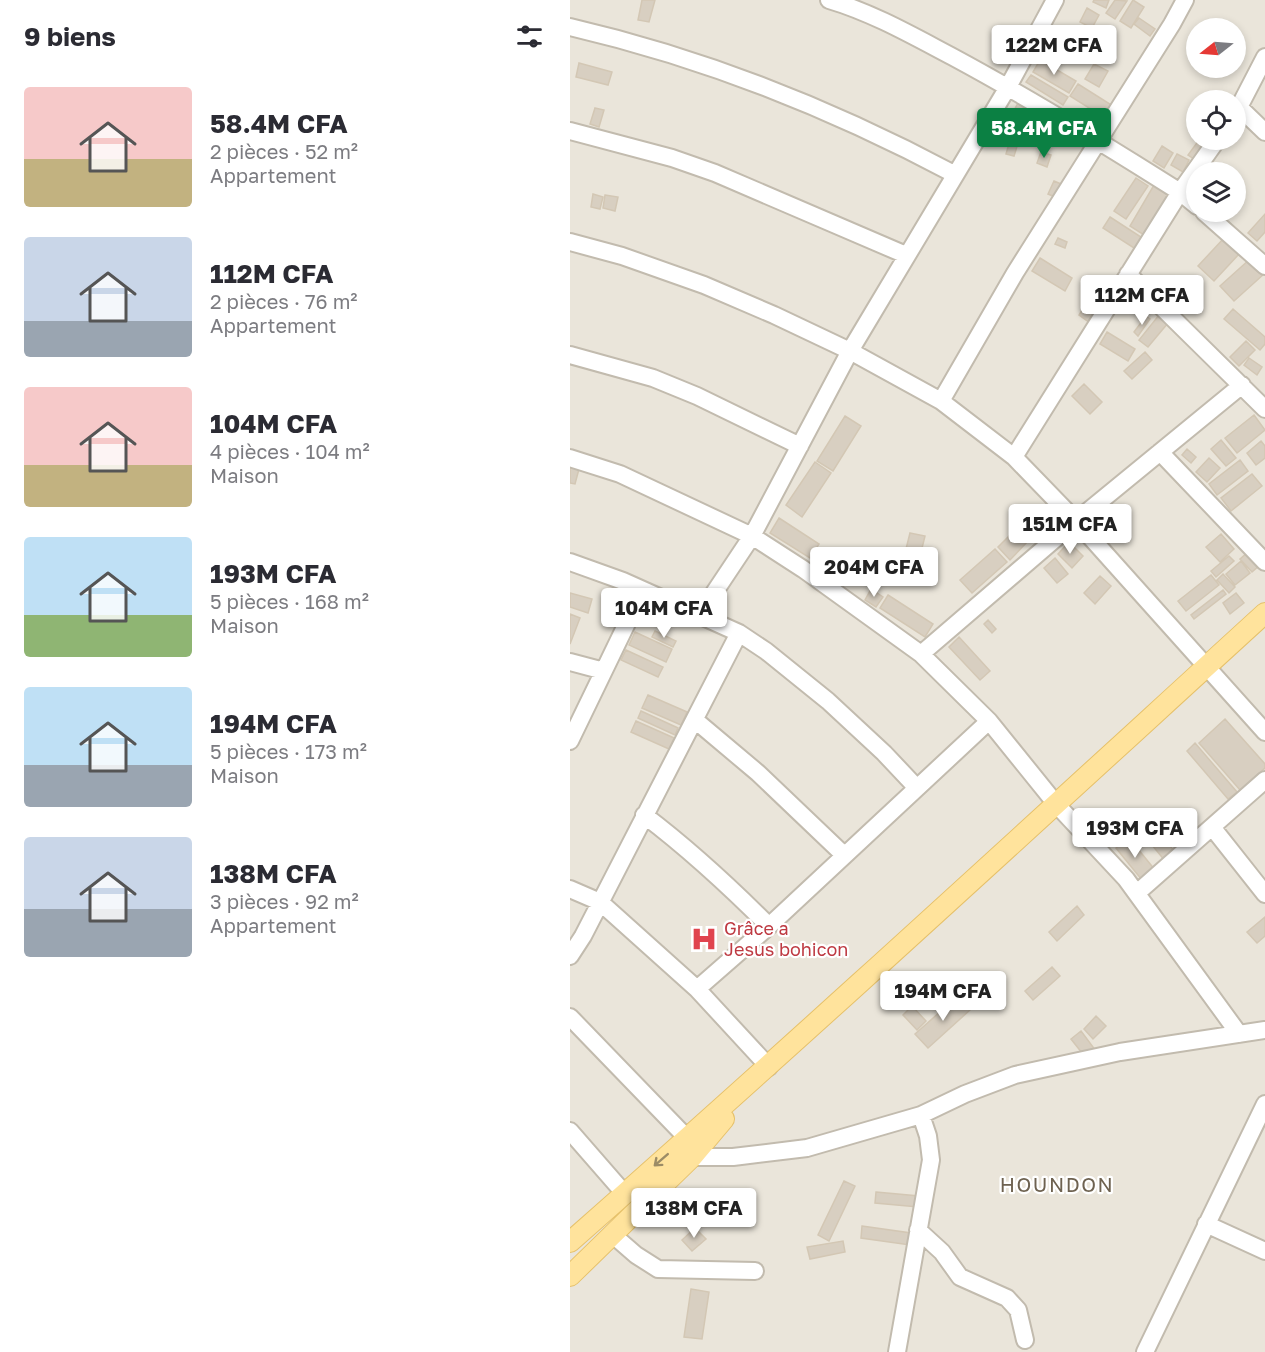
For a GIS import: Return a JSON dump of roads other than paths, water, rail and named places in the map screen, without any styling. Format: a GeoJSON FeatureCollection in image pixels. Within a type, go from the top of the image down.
{"type":"FeatureCollection","features":[{"type":"Feature","properties":{"kind":"main road"},"geometry":{"type":"LineString","coordinates":[[570,1276],[613,1235],[689,1148],[769,1067],[1265,613]]}},
{"type":"Feature","properties":{"kind":"main road"},"geometry":{"type":"LineString","coordinates":[[571,1239],[624,1193],[689,1148]]}},
{"type":"Feature","properties":{"kind":"street"},"geometry":{"type":"LineString","coordinates":[[829,0],[855,4],[1008,87],[1098,140],[1186,197]]}},
{"type":"Feature","properties":{"kind":"street"},"geometry":{"type":"LineString","coordinates":[[700,614],[752,536],[850,351],[1008,87],[1055,0]]}},
{"type":"Feature","properties":{"kind":"street"},"geometry":{"type":"LineString","coordinates":[[941,401],[1015,273],[1185,0]]}},
{"type":"Feature","properties":{"kind":"street"},"geometry":{"type":"LineString","coordinates":[[570,27],[661,51],[785,94],[897,144],[954,174]]}},
{"type":"Feature","properties":{"kind":"street"},"geometry":{"type":"LineString","coordinates":[[1246,94],[1265,57]]}},
{"type":"Feature","properties":{"kind":"street"},"geometry":{"type":"LineString","coordinates":[[1246,117],[1265,132]]}},
{"type":"Feature","properties":{"kind":"street"},"geometry":{"type":"LineString","coordinates":[[570,131],[672,158],[715,173],[906,255]]}},
{"type":"Feature","properties":{"kind":"street"},"geometry":{"type":"LineString","coordinates":[[1014,457],[1180,192],[1210,150]]}},
{"type":"Feature","properties":{"kind":"street"},"geometry":{"type":"LineString","coordinates":[[1216,222],[1265,266]]}},
{"type":"Feature","properties":{"kind":"street"},"geometry":{"type":"LineString","coordinates":[[570,242],[622,256],[704,285],[850,351],[941,401],[1014,457],[1076,521],[1265,732]]}},
{"type":"Feature","properties":{"kind":"street"},"geometry":{"type":"LineString","coordinates":[[1128,274],[1265,409]]}},
{"type":"Feature","properties":{"kind":"street"},"geometry":{"type":"LineString","coordinates":[[570,356],[652,378],[697,396],[800,446]]}},
{"type":"Feature","properties":{"kind":"street"},"geometry":{"type":"LineString","coordinates":[[921,654],[1076,521],[1242,385]]}},
{"type":"Feature","properties":{"kind":"street"},"geometry":{"type":"LineString","coordinates":[[1160,452],[1265,562]]}},
{"type":"Feature","properties":{"kind":"street"},"geometry":{"type":"LineString","coordinates":[[570,458],[620,474],[752,536],[921,654],[989,721],[1056,804],[1126,879],[1239,1034]]}},
{"type":"Feature","properties":{"kind":"street"},"geometry":{"type":"LineString","coordinates":[[570,562],[644,590],[740,633],[828,701],[884,753],[917,788]]}},
{"type":"Feature","properties":{"kind":"street"},"geometry":{"type":"LineString","coordinates":[[570,741],[644,590]]}},
{"type":"Feature","properties":{"kind":"street"},"geometry":{"type":"LineString","coordinates":[[570,956],[583,936],[740,633]]}},
{"type":"Feature","properties":{"kind":"street"},"geometry":{"type":"LineString","coordinates":[[570,662],[604,671]]}},
{"type":"Feature","properties":{"kind":"street"},"geometry":{"type":"LineString","coordinates":[[695,720],[758,773],[844,855]]}},
{"type":"Feature","properties":{"kind":"street"},"geometry":{"type":"LineString","coordinates":[[697,989],[769,926],[989,721]]}},
{"type":"Feature","properties":{"kind":"street"},"geometry":{"type":"LineString","coordinates":[[1137,893],[1265,780]]}},
{"type":"Feature","properties":{"kind":"street"},"geometry":{"type":"LineString","coordinates":[[644,815],[681,842],[730,886],[769,926]]}},
{"type":"Feature","properties":{"kind":"street"},"geometry":{"type":"LineString","coordinates":[[1212,827],[1265,894]]}},
{"type":"Feature","properties":{"kind":"street"},"geometry":{"type":"LineString","coordinates":[[570,889],[600,902],[697,989],[769,1067]]}},
{"type":"Feature","properties":{"kind":"street"},"geometry":{"type":"LineString","coordinates":[[570,1017],[689,1148],[733,1157],[807,1148],[921,1115],[965,1094],[1015,1075],[1120,1052],[1265,1030]]}},
{"type":"Feature","properties":{"kind":"street"},"geometry":{"type":"LineString","coordinates":[[1145,1352],[1265,1104]]}},
{"type":"Feature","properties":{"kind":"street"},"geometry":{"type":"LineString","coordinates":[[897,1352],[930,1160],[928,1136],[921,1115]]}},
{"type":"Feature","properties":{"kind":"street"},"geometry":{"type":"LineString","coordinates":[[570,1131],[624,1193]]}},
{"type":"Feature","properties":{"kind":"street"},"geometry":{"type":"LineString","coordinates":[[1206,1224],[1265,1251]]}},
{"type":"Feature","properties":{"kind":"street"},"geometry":{"type":"LineString","coordinates":[[918,1230],[942,1252],[960,1277],[1007,1298],[1018,1310],[1025,1340]]}},
{"type":"Feature","properties":{"kind":"street"},"geometry":{"type":"LineString","coordinates":[[613,1235],[636,1256],[658,1269],[755,1270]]}},
{"type":"Feature","properties":{"kind":"place","name":"Grâce a Jesus bohicon"},"geometry":{"type":"Point","coordinates":[704,939]}},
{"type":"Feature","properties":{"kind":"district","name":"HOUNDON"},"geometry":{"type":"Point","coordinates":[1057,1185]}}]}
